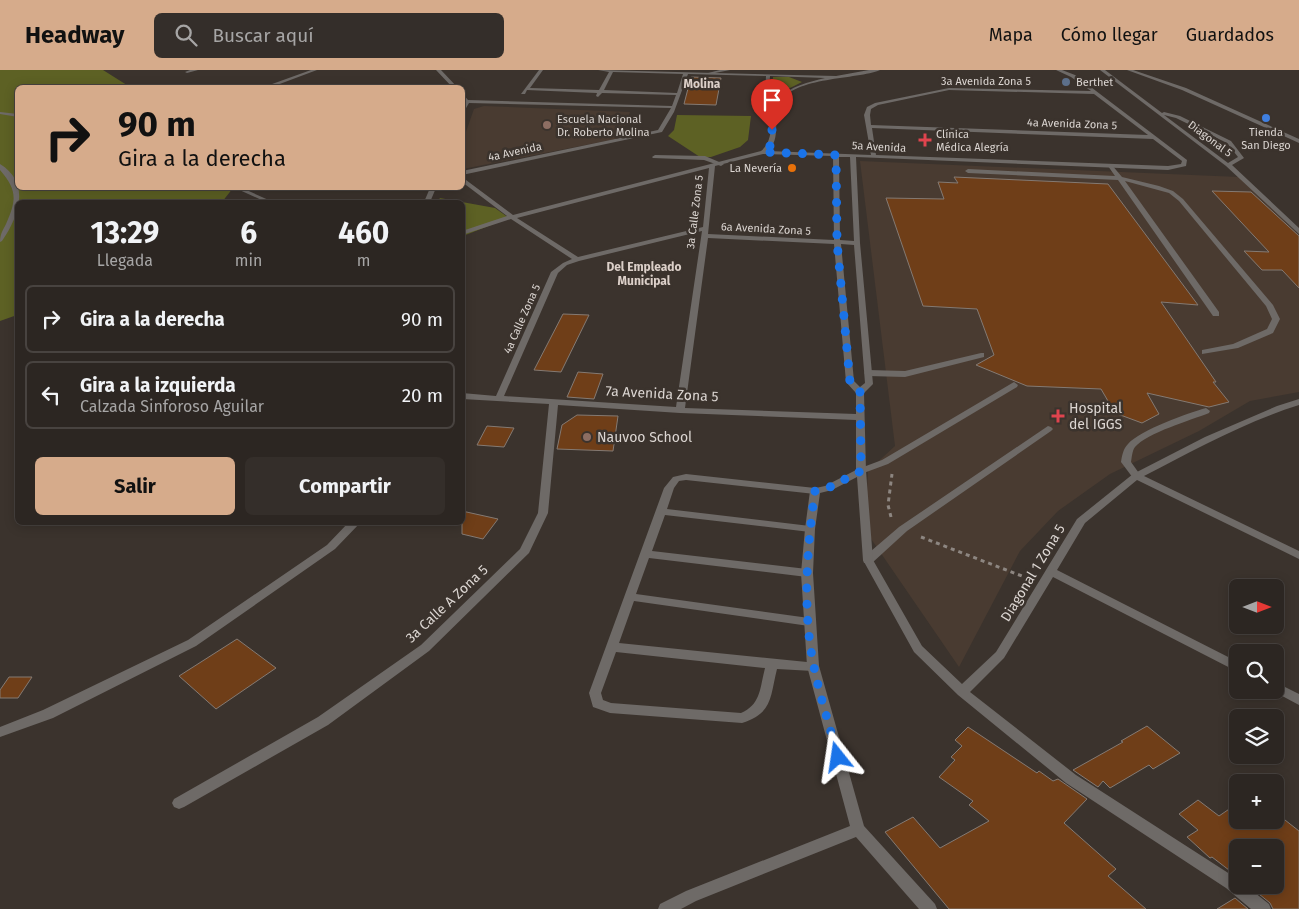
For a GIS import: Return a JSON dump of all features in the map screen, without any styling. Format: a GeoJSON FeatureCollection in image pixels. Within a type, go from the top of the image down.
{"type":"FeatureCollection","features":[{"type":"Feature","properties":{"kind":"street"},"geometry":{"type":"LineString","coordinates":[[187,72],[196,70]]}},
{"type":"Feature","properties":{"kind":"street"},"geometry":{"type":"LineString","coordinates":[[272,85],[315,70]]}},
{"type":"Feature","properties":{"kind":"street"},"geometry":{"type":"LineString","coordinates":[[438,70],[453,85]]}},
{"type":"Feature","properties":{"kind":"street"},"geometry":{"type":"LineString","coordinates":[[516,102],[540,70]]}},
{"type":"Feature","properties":{"kind":"street"},"geometry":{"type":"LineString","coordinates":[[600,70],[840,77]]}},
{"type":"Feature","properties":{"kind":"street"},"geometry":{"type":"LineString","coordinates":[[593,105],[612,70]]}},
{"type":"Feature","properties":{"kind":"street"},"geometry":{"type":"LineString","coordinates":[[710,73],[728,70]]}},
{"type":"Feature","properties":{"kind":"street"},"geometry":{"type":"LineString","coordinates":[[763,152],[771,144],[774,117],[778,101],[782,96],[800,87],[878,70]]}},
{"type":"Feature","properties":{"kind":"street"},"geometry":{"type":"LineString","coordinates":[[1058,70],[1073,76],[1155,137]]}},
{"type":"Feature","properties":{"kind":"street","name":"Diagonal 5"},"geometry":{"type":"LineString","coordinates":[[1102,70],[1228,165],[1299,232]]}},
{"type":"Feature","properties":{"kind":"street"},"geometry":{"type":"LineString","coordinates":[[1129,70],[1184,89],[1299,141]]}},
{"type":"Feature","properties":{"kind":"street"},"geometry":{"type":"LineString","coordinates":[[467,101],[673,107],[686,73]]}},
{"type":"Feature","properties":{"kind":"street"},"geometry":{"type":"LineString","coordinates":[[768,76],[767,91],[778,101]]}},
{"type":"Feature","properties":{"kind":"street"},"geometry":{"type":"LineString","coordinates":[[526,89],[679,94]]}},
{"type":"Feature","properties":{"kind":"street","name":"3a Avenida Zona 5"},"geometry":{"type":"LineString","coordinates":[[874,157],[867,115],[872,106],[944,89],[1096,93]]}},
{"type":"Feature","properties":{"kind":"street"},"geometry":{"type":"LineString","coordinates":[[465,106],[467,101]]}},
{"type":"Feature","properties":{"kind":"street","name":"4a Avenida"},"geometry":{"type":"LineString","coordinates":[[465,172],[660,131],[665,125],[673,107]]}},
{"type":"Feature","properties":{"kind":"street"},"geometry":{"type":"LineString","coordinates":[[0,112],[15,115]]}},
{"type":"Feature","properties":{"kind":"street"},"geometry":{"type":"LineString","coordinates":[[1159,112],[1178,117],[1228,142],[1241,158],[1228,165]]}},
{"type":"Feature","properties":{"kind":"street","name":"4a Avenida Zona 5"},"geometry":{"type":"LineString","coordinates":[[869,126],[1155,137]]}},
{"type":"Feature","properties":{"kind":"street","name":"5a Avenida"},"geometry":{"type":"LineString","coordinates":[[465,232],[512,217],[763,152],[1176,168],[1186,164],[1182,158],[1155,137]]}},
{"type":"Feature","properties":{"kind":"street"},"geometry":{"type":"LineString","coordinates":[[836,155],[837,242],[850,382],[860,392],[861,471],[868,560],[918,649],[962,692],[1072,779],[1231,883],[1263,909]]}},
{"type":"Feature","properties":{"kind":"street"},"geometry":{"type":"LineString","coordinates":[[852,156],[869,384],[860,392]]}},
{"type":"Feature","properties":{"kind":"street"},"geometry":{"type":"LineString","coordinates":[[655,157],[707,158],[721,164]]}},
{"type":"Feature","properties":{"kind":"street"},"geometry":{"type":"LineString","coordinates":[[0,166],[14,183],[15,208],[7,230],[0,240]]}},
{"type":"Feature","properties":{"kind":"street","name":"3a Calle Zona 5"},"geometry":{"type":"LineString","coordinates":[[680,410],[712,166]]}},
{"type":"Feature","properties":{"kind":"street"},"geometry":{"type":"LineString","coordinates":[[1111,166],[1216,314]]}},
{"type":"Feature","properties":{"kind":"street"},"geometry":{"type":"LineString","coordinates":[[968,172],[1120,178],[1157,187],[1171,192],[1182,200],[1269,304],[1276,319],[1270,332],[1235,346],[1205,352]]}},
{"type":"Feature","properties":{"kind":"street"},"geometry":{"type":"LineString","coordinates":[[465,182],[512,217],[577,259]]}},
{"type":"Feature","properties":{"kind":"street"},"geometry":{"type":"LineString","coordinates":[[243,190],[265,200]]}},
{"type":"Feature","properties":{"kind":"street","name":"6a Avenida Zona 5"},"geometry":{"type":"LineString","coordinates":[[577,259],[704,232],[857,243]]}},
{"type":"Feature","properties":{"kind":"street","name":"4a Calle Zona 5"},"geometry":{"type":"LineString","coordinates":[[499,398],[555,272],[565,264],[577,259]]}},
{"type":"Feature","properties":{"kind":"street"},"geometry":{"type":"LineString","coordinates":[[868,373],[905,374],[981,355]]}},
{"type":"Feature","properties":{"kind":"street"},"geometry":{"type":"LineString","coordinates":[[772,664],[762,704],[754,714],[742,718],[610,708],[598,703],[595,693],[669,488],[676,480],[686,477],[815,491],[828,488],[861,471],[885,462],[1014,385]]}},
{"type":"Feature","properties":{"kind":"street","name":"7a Avenida Zona 5"},"geometry":{"type":"LineString","coordinates":[[465,396],[680,410],[860,417]]}},
{"type":"Feature","properties":{"kind":"street","name":"3a Calle A Zona 5"},"geometry":{"type":"LineString","coordinates":[[179,803],[323,721],[425,648],[525,551],[544,513],[554,401]]}},
{"type":"Feature","properties":{"kind":"street","name":"Diagonal 1 Zona 5"},"geometry":{"type":"LineString","coordinates":[[962,692],[1000,655],[1082,521],[1136,476],[1217,436],[1280,408],[1299,402]]}},
{"type":"Feature","properties":{"kind":"street"},"geometry":{"type":"LineString","coordinates":[[1206,411],[1152,433],[1133,444],[1128,452],[1126,462],[1136,476],[1299,555]]}},
{"type":"Feature","properties":{"kind":"street"},"geometry":{"type":"LineString","coordinates":[[868,560],[903,530],[1048,429]]}},
{"type":"Feature","properties":{"kind":"street"},"geometry":{"type":"LineString","coordinates":[[815,491],[807,573],[813,666],[858,829],[929,909]]}},
{"type":"Feature","properties":{"kind":"street"},"geometry":{"type":"LineString","coordinates":[[660,511],[810,529]]}},
{"type":"Feature","properties":{"kind":"street"},"geometry":{"type":"LineString","coordinates":[[0,732],[48,714],[192,643],[331,547],[353,525]]}},
{"type":"Feature","properties":{"kind":"street"},"geometry":{"type":"LineString","coordinates":[[645,554],[807,573]]}},
{"type":"Feature","properties":{"kind":"street"},"geometry":{"type":"LineString","coordinates":[[1050,571],[1229,663]]}},
{"type":"Feature","properties":{"kind":"street"},"geometry":{"type":"LineString","coordinates":[[630,597],[809,622]]}},
{"type":"Feature","properties":{"kind":"street"},"geometry":{"type":"LineString","coordinates":[[612,647],[772,664],[813,666]]}},
{"type":"Feature","properties":{"kind":"street"},"geometry":{"type":"LineString","coordinates":[[1284,692],[1299,700]]}},
{"type":"Feature","properties":{"kind":"street"},"geometry":{"type":"LineString","coordinates":[[666,909],[691,896],[858,829]]}},
{"type":"Feature","properties":{"kind":"path"},"geometry":{"type":"LineString","coordinates":[[885,462],[892,469],[889,510],[896,523],[903,530],[1043,584]]}},
{"type":"Feature","properties":{"kind":"shaded area","name":"Escuela Nacional Dr. Roberto Molina"},"geometry":{"type":"Polygon","coordinates":[[[484,106],[630,112],[621,138],[465,169],[465,134],[474,109],[484,106]]]}},
{"type":"Feature","properties":{"kind":"shaded area","name":"Hospital del IGGS"},"geometry":{"type":"Polygon","coordinates":[[[860,161],[1239,177],[1299,234],[1299,392],[1250,401],[1199,431],[1110,474],[1058,511],[1020,551],[959,667],[865,530],[868,471],[895,446],[860,161]]]}},
{"type":"Feature","properties":{"kind":"green space"},"geometry":{"type":"Polygon","coordinates":[[[0,70],[103,70],[127,85],[15,85],[15,190],[231,190],[224,200],[15,200],[15,316],[0,321],[0,70]]]}},
{"type":"Feature","properties":{"kind":"green space"},"geometry":{"type":"Polygon","coordinates":[[[773,77],[789,77],[802,82],[790,88],[772,89],[773,77]]]}},
{"type":"Feature","properties":{"kind":"green space"},"geometry":{"type":"Polygon","coordinates":[[[677,115],[751,116],[748,140],[740,147],[711,157],[700,157],[668,136],[674,130],[677,115]]]}},
{"type":"Feature","properties":{"kind":"green space"},"geometry":{"type":"Polygon","coordinates":[[[465,203],[495,208],[509,218],[465,235],[465,203]]]}},
{"type":"Feature","properties":{"kind":"building"},"geometry":{"type":"Polygon","coordinates":[[[691,77],[721,78],[716,105],[684,104],[691,77]]]}},
{"type":"Feature","properties":{"kind":"building"},"geometry":{"type":"Polygon","coordinates":[[[954,177],[1108,184],[1198,305],[1161,302],[1216,382],[1213,382],[1229,402],[1209,407],[1147,393],[1159,414],[1142,423],[1115,413],[1101,389],[1027,386],[976,365],[994,355],[977,309],[923,306],[886,198],[944,199],[938,182],[958,183],[954,177]]]}},
{"type":"Feature","properties":{"kind":"building"},"geometry":{"type":"Polygon","coordinates":[[[1212,191],[1251,192],[1299,236],[1299,288],[1282,270],[1262,270],[1244,251],[1269,252],[1212,191]]]}},
{"type":"Feature","properties":{"kind":"building"},"geometry":{"type":"Polygon","coordinates":[[[563,314],[589,315],[561,372],[534,370],[563,314]]]}},
{"type":"Feature","properties":{"kind":"building"},"geometry":{"type":"Polygon","coordinates":[[[578,372],[603,374],[594,399],[567,397],[578,372]]]}},
{"type":"Feature","properties":{"kind":"building","name":"Nauvoo School"},"geometry":{"type":"Polygon","coordinates":[[[577,415],[618,416],[613,451],[557,449],[562,425],[577,415]]]}},
{"type":"Feature","properties":{"kind":"building"},"geometry":{"type":"Polygon","coordinates":[[[487,426],[514,428],[504,447],[477,445],[487,426]]]}},
{"type":"Feature","properties":{"kind":"building"},"geometry":{"type":"Polygon","coordinates":[[[465,512],[498,519],[483,539],[462,534],[462,525],[465,525],[465,512]]]}},
{"type":"Feature","properties":{"kind":"building"},"geometry":{"type":"Polygon","coordinates":[[[237,639],[276,668],[216,709],[179,676],[237,639]]]}},
{"type":"Feature","properties":{"kind":"building"},"geometry":{"type":"Polygon","coordinates":[[[9,677],[32,677],[18,698],[0,698],[0,690],[9,677]]]}},
{"type":"Feature","properties":{"kind":"building"},"geometry":{"type":"Polygon","coordinates":[[[1147,726],[1180,753],[1153,769],[1149,765],[1110,788],[1103,781],[1098,787],[1073,770],[1123,742],[1121,741],[1147,726]]]}},
{"type":"Feature","properties":{"kind":"building"},"geometry":{"type":"Polygon","coordinates":[[[968,727],[1037,773],[1039,771],[1053,781],[1058,779],[1087,799],[1064,823],[1116,869],[1108,876],[1146,909],[949,909],[885,832],[913,817],[940,848],[989,821],[969,805],[973,801],[939,777],[955,760],[951,757],[962,746],[955,740],[968,727]]]}},
{"type":"Feature","properties":{"kind":"building"},"geometry":{"type":"Polygon","coordinates":[[[1198,800],[1219,816],[1229,809],[1229,829],[1284,829],[1285,820],[1299,831],[1299,909],[1273,909],[1270,903],[1259,894],[1284,894],[1284,839],[1229,839],[1229,870],[1212,857],[1210,858],[1187,837],[1198,830],[1179,814],[1198,800]]]}},
{"type":"Feature","properties":{"kind":"building"},"geometry":{"type":"Polygon","coordinates":[[[1235,898],[1248,909],[1217,909],[1235,898]]]}},
{"type":"Feature","properties":{"kind":"place","name":"Berthet"},"geometry":{"type":"Point","coordinates":[1066,82]}},
{"type":"Feature","properties":{"kind":"place","name":"Tienda San Diego"},"geometry":{"type":"Point","coordinates":[1266,118]}},
{"type":"Feature","properties":{"kind":"place","name":"Escuela Nacional Dr. Roberto Molina"},"geometry":{"type":"Point","coordinates":[547,125]}},
{"type":"Feature","properties":{"kind":"place","name":"Clínica Médica Alegría"},"geometry":{"type":"Point","coordinates":[925,140]}},
{"type":"Feature","properties":{"kind":"place","name":"La Nevería"},"geometry":{"type":"Point","coordinates":[792,168]}},
{"type":"Feature","properties":{"kind":"place","name":"Hospital del IGGS"},"geometry":{"type":"Point","coordinates":[1058,416]}},
{"type":"Feature","properties":{"kind":"place","name":"Nauvoo School"},"geometry":{"type":"Point","coordinates":[587,437]}},
{"type":"Feature","properties":{"kind":"district","name":"Molina"},"geometry":{"type":"Point","coordinates":[702,84]}},
{"type":"Feature","properties":{"kind":"district","name":"Del Empleado Municipal"},"geometry":{"type":"Point","coordinates":[644,274]}},
{"type":"Feature","properties":{"kind":"route"},"geometry":{"type":"LineString","coordinates":[[772,130],[771,144],[763,152],[836,155],[837,242],[850,382],[860,392],[861,471],[828,488],[815,491],[807,573],[813,666],[838,757]]}}]}
